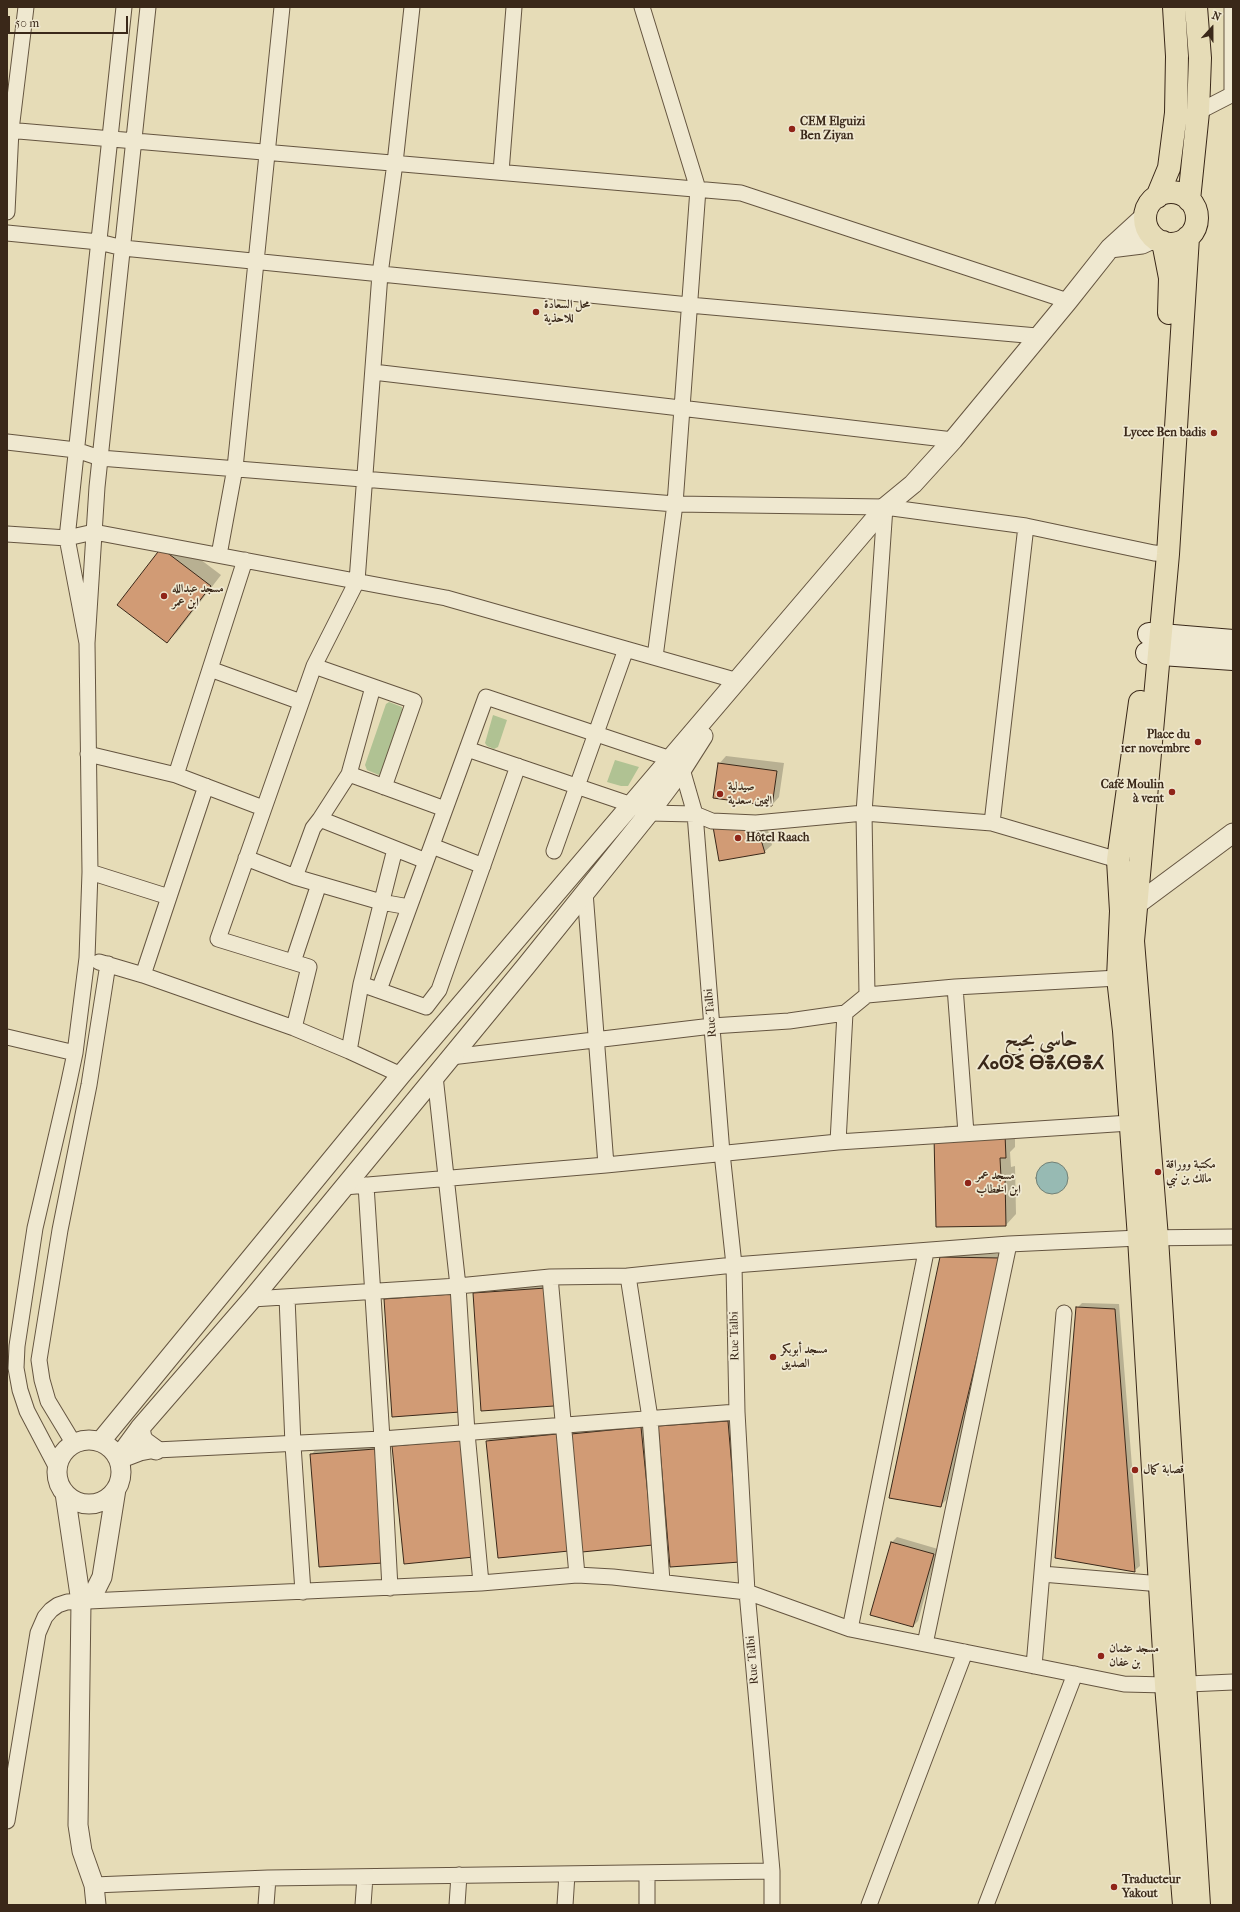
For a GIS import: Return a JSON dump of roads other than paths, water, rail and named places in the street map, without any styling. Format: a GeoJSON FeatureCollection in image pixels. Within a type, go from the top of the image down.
{"type":"FeatureCollection","features":[{"type":"Feature","properties":{"kind":"main road"},"geometry":{"type":"LineString","coordinates":[[1161,553],[1170,278],[1159,240],[1146,225],[1145,216],[1147,208],[1157,197],[1169,168],[1176,113],[1177,56],[1174,7]]}},
{"type":"Feature","properties":{"kind":"main road"},"geometry":{"type":"LineString","coordinates":[[1189,200],[1198,112],[1200,58],[1196,7]]}},
{"type":"Feature","properties":{"kind":"main road"},"geometry":{"type":"LineString","coordinates":[[1157,197],[1165,193],[1173,192],[1182,195],[1194,206],[1196,214],[1196,223],[1188,237],[1153,644],[1133,941],[1148,1238],[1175,1685],[1184,1905]]}},
{"type":"Feature","properties":{"kind":"main road"},"geometry":{"type":"LineString","coordinates":[[1159,240],[1176,243],[1188,237]]}},
{"type":"Feature","properties":{"kind":"main road"},"geometry":{"type":"LineString","coordinates":[[1153,644],[1233,641]]}},
{"type":"Feature","properties":{"kind":"main road"},"geometry":{"type":"LineString","coordinates":[[1153,644],[1233,659]]}},
{"type":"Feature","properties":{"kind":"main road"},"geometry":{"type":"LineString","coordinates":[[1153,644],[1118,860],[1121,911],[1118,978],[1124,1031],[1130,1123],[1148,1238],[1161,1584],[1175,1685],[1199,1905]]}},
{"type":"Feature","properties":{"kind":"street"},"geometry":{"type":"LineString","coordinates":[[7,212],[9,130],[13,70],[26,7]]}},
{"type":"Feature","properties":{"kind":"street"},"geometry":{"type":"LineString","coordinates":[[87,643],[67,538],[124,7]]}},
{"type":"Feature","properties":{"kind":"street"},"geometry":{"type":"LineString","coordinates":[[96,1905],[94,1885],[82,1851],[78,1825],[82,1602],[65,1493],[58,1481],[57,1468],[27,1411],[20,1390],[16,1368],[17,1346],[34,1228],[75,1053],[87,958],[90,872],[87,643],[94,532],[100,458],[148,7]]}},
{"type":"Feature","properties":{"kind":"street"},"geometry":{"type":"LineString","coordinates":[[219,555],[235,468],[282,7]]}},
{"type":"Feature","properties":{"kind":"street"},"geometry":{"type":"LineString","coordinates":[[294,1028],[309,967],[218,939],[314,666],[358,581],[380,274],[395,163],[412,7]]}},
{"type":"Feature","properties":{"kind":"street"},"geometry":{"type":"LineString","coordinates":[[501,172],[514,7]]}},
{"type":"Feature","properties":{"kind":"street"},"geometry":{"type":"LineString","coordinates":[[642,7],[698,189],[675,504],[655,657]]}},
{"type":"Feature","properties":{"kind":"street"},"geometry":{"type":"LineString","coordinates":[[1198,112],[1233,94],[1232,7]]}},
{"type":"Feature","properties":{"kind":"street"},"geometry":{"type":"LineString","coordinates":[[9,130],[741,193],[1068,302]]}},
{"type":"Feature","properties":{"kind":"street"},"geometry":{"type":"LineString","coordinates":[[118,1460],[140,1428],[252,1299],[649,813],[677,764],[738,681],[885,507],[913,484],[952,440],[1037,336],[1068,302],[1110,248],[1145,216]]}},
{"type":"Feature","properties":{"kind":"street"},"geometry":{"type":"LineString","coordinates":[[7,233],[99,242],[122,248],[257,262],[689,305],[1037,336]]}},
{"type":"Feature","properties":{"kind":"street"},"geometry":{"type":"LineString","coordinates":[[1110,248],[1142,244],[1159,240]]}},
{"type":"Feature","properties":{"kind":"street"},"geometry":{"type":"LineString","coordinates":[[372,372],[952,440]]}},
{"type":"Feature","properties":{"kind":"street"},"geometry":{"type":"LineString","coordinates":[[7,442],[76,450],[100,458],[675,504],[885,507],[1026,526],[1161,553]]}},
{"type":"Feature","properties":{"kind":"street"},"geometry":{"type":"LineString","coordinates":[[867,995],[864,813],[885,507]]}},
{"type":"Feature","properties":{"kind":"street"},"geometry":{"type":"LineString","coordinates":[[992,823],[1026,526]]}},
{"type":"Feature","properties":{"kind":"street"},"geometry":{"type":"LineString","coordinates":[[7,534],[67,538],[94,532],[446,598],[738,681]]}},
{"type":"Feature","properties":{"kind":"street"},"geometry":{"type":"LineString","coordinates":[[176,775],[245,560]]}},
{"type":"Feature","properties":{"kind":"street"},"geometry":{"type":"LineString","coordinates":[[554,851],[626,649]]}},
{"type":"Feature","properties":{"kind":"street"},"geometry":{"type":"LineString","coordinates":[[314,666],[414,701],[384,787]]}},
{"type":"Feature","properties":{"kind":"street"},"geometry":{"type":"LineString","coordinates":[[210,669],[301,702]]}},
{"type":"Feature","properties":{"kind":"street"},"geometry":{"type":"LineString","coordinates":[[295,877],[313,828],[349,774],[373,687]]}},
{"type":"Feature","properties":{"kind":"street"},"geometry":{"type":"LineString","coordinates":[[378,990],[486,697],[596,734],[677,764]]}},
{"type":"Feature","properties":{"kind":"street"},"geometry":{"type":"LineString","coordinates":[[467,749],[632,805],[649,813],[695,814],[712,821],[756,823],[864,813],[992,823],[1118,860]]}},
{"type":"Feature","properties":{"kind":"street"},"geometry":{"type":"LineString","coordinates":[[88,754],[176,775],[263,808]]}},
{"type":"Feature","properties":{"kind":"street"},"geometry":{"type":"LineString","coordinates":[[100,1442],[401,1075],[632,805],[677,764]]}},
{"type":"Feature","properties":{"kind":"street","name":"Rue Talbi"},"geometry":{"type":"LineString","coordinates":[[677,764],[695,814],[722,1153],[734,1265],[737,1412],[747,1592],[772,1871],[772,1905]]}},
{"type":"Feature","properties":{"kind":"street"},"geometry":{"type":"LineString","coordinates":[[361,984],[426,1007],[439,990],[518,766]]}},
{"type":"Feature","properties":{"kind":"street"},"geometry":{"type":"LineString","coordinates":[[349,774],[445,809]]}},
{"type":"Feature","properties":{"kind":"street"},"geometry":{"type":"LineString","coordinates":[[143,975],[206,786]]}},
{"type":"Feature","properties":{"kind":"street"},"geometry":{"type":"LineString","coordinates":[[320,819],[426,861]]}},
{"type":"Feature","properties":{"kind":"street"},"geometry":{"type":"LineString","coordinates":[[1136,905],[1233,833]]}},
{"type":"Feature","properties":{"kind":"street"},"geometry":{"type":"LineString","coordinates":[[432,846],[482,866]]}},
{"type":"Feature","properties":{"kind":"street"},"geometry":{"type":"LineString","coordinates":[[349,1051],[361,984],[395,849]]}},
{"type":"Feature","properties":{"kind":"street"},"geometry":{"type":"LineString","coordinates":[[246,858],[295,877],[381,902],[409,907]]}},
{"type":"Feature","properties":{"kind":"street"},"geometry":{"type":"LineString","coordinates":[[90,872],[169,896]]}},
{"type":"Feature","properties":{"kind":"street"},"geometry":{"type":"LineString","coordinates":[[293,962],[319,884]]}},
{"type":"Feature","properties":{"kind":"street"},"geometry":{"type":"LineString","coordinates":[[585,892],[606,1165]]}},
{"type":"Feature","properties":{"kind":"street"},"geometry":{"type":"LineString","coordinates":[[87,958],[143,975],[294,1028],[401,1075]]}},
{"type":"Feature","properties":{"kind":"street"},"geometry":{"type":"LineString","coordinates":[[74,1444],[48,1402],[42,1380],[40,1360],[60,1230],[89,1085],[108,964]]}},
{"type":"Feature","properties":{"kind":"street"},"geometry":{"type":"LineString","coordinates":[[451,1057],[712,1026],[789,1020],[845,1013],[867,995],[955,987],[1118,978]]}},
{"type":"Feature","properties":{"kind":"street"},"geometry":{"type":"LineString","coordinates":[[955,987],[966,1133]]}},
{"type":"Feature","properties":{"kind":"street"},"geometry":{"type":"LineString","coordinates":[[838,1142],[845,1013]]}},
{"type":"Feature","properties":{"kind":"street"},"geometry":{"type":"LineString","coordinates":[[7,1036],[75,1053]]}},
{"type":"Feature","properties":{"kind":"street"},"geometry":{"type":"LineString","coordinates":[[435,1076],[448,1178],[458,1286],[467,1433],[481,1583]]}},
{"type":"Feature","properties":{"kind":"street"},"geometry":{"type":"LineString","coordinates":[[344,1187],[606,1165],[838,1142],[1130,1123]]}},
{"type":"Feature","properties":{"kind":"street"},"geometry":{"type":"LineString","coordinates":[[366,1185],[390,1588]]}},
{"type":"Feature","properties":{"kind":"street"},"geometry":{"type":"LineString","coordinates":[[252,1299],[458,1286],[550,1277],[628,1276],[734,1265],[926,1252],[1009,1244],[1148,1238],[1233,1237]]}},
{"type":"Feature","properties":{"kind":"street"},"geometry":{"type":"LineString","coordinates":[[925,1644],[1009,1244]]}},
{"type":"Feature","properties":{"kind":"street"},"geometry":{"type":"LineString","coordinates":[[850,1629],[926,1252]]}},
{"type":"Feature","properties":{"kind":"street"},"geometry":{"type":"LineString","coordinates":[[628,1276],[650,1418],[662,1581]]}},
{"type":"Feature","properties":{"kind":"street"},"geometry":{"type":"LineString","coordinates":[[550,1277],[562,1424],[577,1575]]}},
{"type":"Feature","properties":{"kind":"street"},"geometry":{"type":"LineString","coordinates":[[287,1297],[293,1445],[303,1592]]}},
{"type":"Feature","properties":{"kind":"street"},"geometry":{"type":"LineString","coordinates":[[1034,1666],[1064,1313]]}},
{"type":"Feature","properties":{"kind":"street"},"geometry":{"type":"LineString","coordinates":[[118,1460],[156,1450],[293,1445],[737,1412]]}},
{"type":"Feature","properties":{"kind":"street"},"geometry":{"type":"LineString","coordinates":[[140,1428],[142,1438],[156,1450]]}},
{"type":"Feature","properties":{"kind":"street"},"geometry":{"type":"LineString","coordinates":[[57,1468],[63,1454],[74,1444],[87,1440],[100,1442],[107,1446],[118,1460],[121,1476],[116,1489],[102,1577],[95,1591],[82,1602]]}},
{"type":"Feature","properties":{"kind":"street"},"geometry":{"type":"LineString","coordinates":[[65,1493],[79,1502],[96,1503],[111,1496],[116,1489]]}},
{"type":"Feature","properties":{"kind":"street"},"geometry":{"type":"LineString","coordinates":[[1042,1574],[1161,1584]]}},
{"type":"Feature","properties":{"kind":"street"},"geometry":{"type":"LineString","coordinates":[[7,1821],[40,1625],[51,1610],[58,1605],[67,1602],[390,1588],[481,1583],[577,1575],[662,1581],[747,1592],[850,1629],[1124,1684],[1175,1685],[1233,1682]]}},
{"type":"Feature","properties":{"kind":"street"},"geometry":{"type":"LineString","coordinates":[[869,1905],[965,1652]]}},
{"type":"Feature","properties":{"kind":"street"},"geometry":{"type":"LineString","coordinates":[[989,1904],[1074,1674]]}},
{"type":"Feature","properties":{"kind":"street"},"geometry":{"type":"LineString","coordinates":[[94,1885],[268,1878],[772,1871]]}},
{"type":"Feature","properties":{"kind":"street"},"geometry":{"type":"LineString","coordinates":[[647,1873],[647,1905]]}},
{"type":"Feature","properties":{"kind":"street"},"geometry":{"type":"LineString","coordinates":[[565,1905],[567,1874]]}},
{"type":"Feature","properties":{"kind":"street"},"geometry":{"type":"LineString","coordinates":[[457,1905],[459,1875]]}},
{"type":"Feature","properties":{"kind":"street"},"geometry":{"type":"LineString","coordinates":[[363,1905],[365,1877]]}},
{"type":"Feature","properties":{"kind":"street"},"geometry":{"type":"LineString","coordinates":[[266,1905],[268,1878]]}},
{"type":"Feature","properties":{"kind":"water"},"geometry":{"type":"Polygon","coordinates":[[[1049,1162],[1055,1162],[1065,1169],[1068,1178],[1067,1184],[1061,1191],[1055,1194],[1049,1194],[1039,1187],[1036,1181],[1036,1175],[1043,1165],[1049,1162]]]}},
{"type":"Feature","properties":{"kind":"place","name":"CEM Elguizi Ben Ziyan"},"geometry":{"type":"Point","coordinates":[792,129]}},
{"type":"Feature","properties":{"kind":"place","name":"محل السعادة للاحذية"},"geometry":{"type":"Point","coordinates":[536,312]}},
{"type":"Feature","properties":{"kind":"place","name":"Lycee Ben badis"},"geometry":{"type":"Point","coordinates":[1214,433]}},
{"type":"Feature","properties":{"kind":"place","name":"مسجد عبدالله ابن عمر"},"geometry":{"type":"Point","coordinates":[164,596]}},
{"type":"Feature","properties":{"kind":"place","name":"Place du 1er novembre"},"geometry":{"type":"Point","coordinates":[1198,742]}},
{"type":"Feature","properties":{"kind":"place","name":"Café Moulin à vent"},"geometry":{"type":"Point","coordinates":[1172,792]}},
{"type":"Feature","properties":{"kind":"place","name":"صيدلية اليمين سعدية"},"geometry":{"type":"Point","coordinates":[720,794]}},
{"type":"Feature","properties":{"kind":"place","name":"Hôtel Raach"},"geometry":{"type":"Point","coordinates":[738,838]}},
{"type":"Feature","properties":{"kind":"place","name":"مكتبة ووراقة مالك بن نبي"},"geometry":{"type":"Point","coordinates":[1158,1172]}},
{"type":"Feature","properties":{"kind":"place","name":"مسجد عمر ابن الخطاب"},"geometry":{"type":"Point","coordinates":[968,1183]}},
{"type":"Feature","properties":{"kind":"place","name":"مسجد أبوبكر الصديق"},"geometry":{"type":"Point","coordinates":[773,1357]}},
{"type":"Feature","properties":{"kind":"place","name":"قصابة كمال"},"geometry":{"type":"Point","coordinates":[1135,1470]}},
{"type":"Feature","properties":{"kind":"place","name":"مسجد عثمان بن عفان"},"geometry":{"type":"Point","coordinates":[1101,1656]}},
{"type":"Feature","properties":{"kind":"place","name":"Traducteur Yakout"},"geometry":{"type":"Point","coordinates":[1114,1887]}},
{"type":"Feature","properties":{"kind":"district","name":"حاسي بحبح ⵃⴰⵙⵉ ⴱⴻⵃⴱⴻⵃ"},"geometry":{"type":"Point","coordinates":[1041,1052]}}]}
